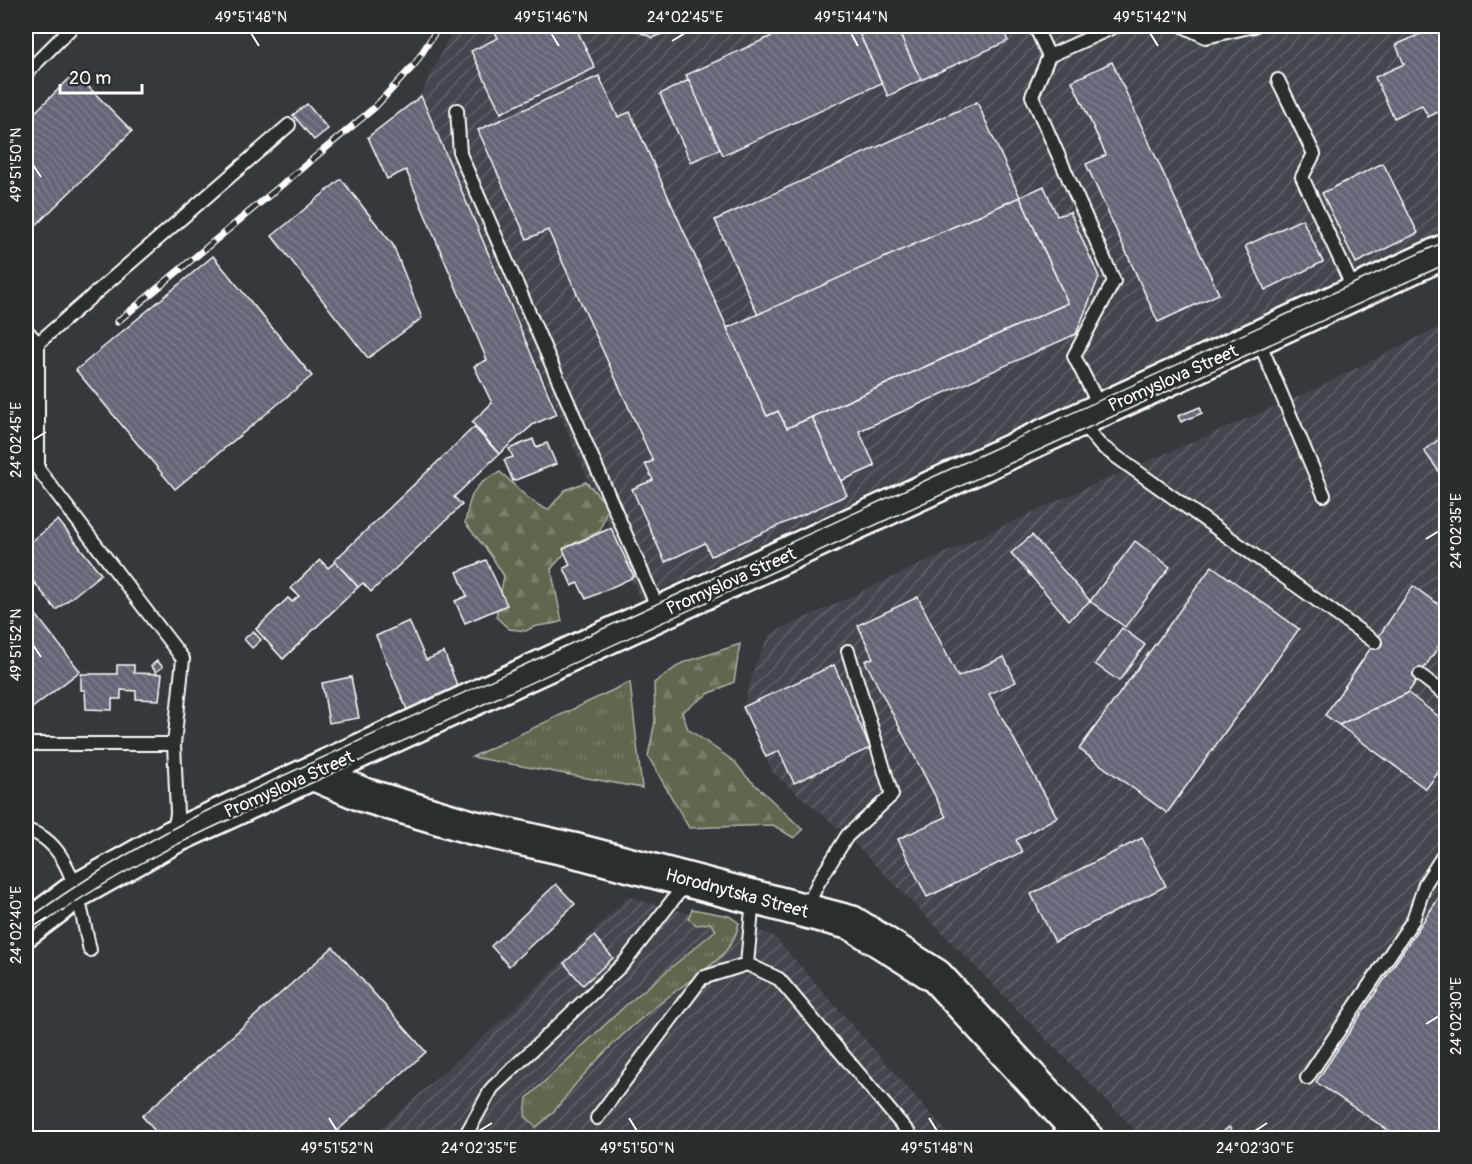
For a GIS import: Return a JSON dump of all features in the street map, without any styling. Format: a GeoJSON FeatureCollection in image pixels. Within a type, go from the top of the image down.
{"type":"FeatureCollection","features":[{"type":"Feature","properties":{"kind":"main road","name":"Promyslova Street"},"geometry":{"type":"LineString","coordinates":[[26,929],[75,892],[173,837],[315,774],[1446,251]]}},
{"type":"Feature","properties":{"kind":"main road","name":"Horodnytska Street"},"geometry":{"type":"LineString","coordinates":[[315,774],[363,795],[471,827],[573,850],[852,923],[936,976],[1086,1138]]}},
{"type":"Feature","properties":{"kind":"lane"},"geometry":{"type":"LineString","coordinates":[[1035,26],[1049,56]]}},
{"type":"Feature","properties":{"kind":"lane"},"geometry":{"type":"LineString","coordinates":[[1116,26],[1049,56],[1032,96],[1114,281],[1074,356],[1100,445],[1375,642]]}},
{"type":"Feature","properties":{"kind":"lane"},"geometry":{"type":"LineString","coordinates":[[1183,26],[1206,37],[1254,26]]}},
{"type":"Feature","properties":{"kind":"lane"},"geometry":{"type":"LineString","coordinates":[[26,73],[70,29]]}},
{"type":"Feature","properties":{"kind":"lane"},"geometry":{"type":"LineString","coordinates":[[1278,80],[1314,154],[1302,177],[1356,294]]}},
{"type":"Feature","properties":{"kind":"lane"},"geometry":{"type":"LineString","coordinates":[[457,110],[460,154],[659,613]]}},
{"type":"Feature","properties":{"kind":"lane"},"geometry":{"type":"LineString","coordinates":[[38,343],[289,125]]}},
{"type":"Feature","properties":{"kind":"lane"},"geometry":{"type":"LineString","coordinates":[[26,330],[38,343],[38,469],[183,659],[174,744],[177,813],[173,837]]}},
{"type":"Feature","properties":{"kind":"lane"},"geometry":{"type":"LineString","coordinates":[[1258,339],[1324,495]]}},
{"type":"Feature","properties":{"kind":"lane"},"geometry":{"type":"LineString","coordinates":[[806,911],[818,883],[847,836],[892,795],[848,651]]}},
{"type":"Feature","properties":{"kind":"lane"},"geometry":{"type":"LineString","coordinates":[[1420,675],[1446,696]]}},
{"type":"Feature","properties":{"kind":"lane"},"geometry":{"type":"LineString","coordinates":[[26,744],[174,744]]}},
{"type":"Feature","properties":{"kind":"lane"},"geometry":{"type":"LineString","coordinates":[[26,830],[38,833],[52,842],[62,855],[75,892],[90,950]]}},
{"type":"Feature","properties":{"kind":"lane"},"geometry":{"type":"LineString","coordinates":[[1306,1078],[1413,920],[1425,884],[1446,851]]}},
{"type":"Feature","properties":{"kind":"lane"},"geometry":{"type":"LineString","coordinates":[[464,1138],[492,1088],[624,963],[688,880]]}},
{"type":"Feature","properties":{"kind":"lane"},"geometry":{"type":"LineString","coordinates":[[747,964],[753,897]]}},
{"type":"Feature","properties":{"kind":"lane"},"geometry":{"type":"LineString","coordinates":[[597,1118],[702,978],[747,964],[778,979],[913,1138]]}},
{"type":"Feature","properties":{"kind":"shaded area"},"geometry":{"type":"Polygon","coordinates":[[[454,26],[1446,26],[1446,232],[640,599],[421,94],[454,26]]]}},
{"type":"Feature","properties":{"kind":"shaded area"},"geometry":{"type":"Polygon","coordinates":[[[1446,323],[1446,1138],[1143,1138],[847,836],[773,773],[743,707],[756,662],[770,634],[1083,489],[1311,391],[1446,323]]]}},
{"type":"Feature","properties":{"kind":"shaded area"},"geometry":{"type":"Polygon","coordinates":[[[628,897],[773,935],[952,1138],[370,1138],[510,1013],[628,897]]]}},
{"type":"Feature","properties":{"kind":"green space"},"geometry":{"type":"Polygon","coordinates":[[[500,472],[529,498],[548,510],[565,490],[586,482],[608,506],[600,531],[574,543],[551,569],[562,621],[535,626],[526,631],[509,629],[496,617],[504,576],[465,523],[474,491],[484,481],[500,472]]]}},
{"type":"Feature","properties":{"kind":"green space"},"geometry":{"type":"Polygon","coordinates":[[[740,644],[734,682],[708,694],[682,712],[688,729],[735,762],[746,776],[803,830],[794,838],[773,825],[689,828],[648,756],[655,721],[654,683],[682,663],[740,644]]]}},
{"type":"Feature","properties":{"kind":"green space"},"geometry":{"type":"Polygon","coordinates":[[[630,682],[642,788],[472,757],[630,682]]]}},
{"type":"Feature","properties":{"kind":"green space"},"geometry":{"type":"Polygon","coordinates":[[[692,909],[729,916],[739,923],[728,948],[709,967],[619,1038],[580,1079],[554,1111],[536,1127],[525,1116],[527,1098],[625,1006],[716,930],[710,923],[697,925],[688,919],[692,909]]]}},
{"type":"Feature","properties":{"kind":"building"},"geometry":{"type":"Polygon","coordinates":[[[492,26],[575,26],[595,68],[501,113],[471,51],[498,38],[492,26]]]}},
{"type":"Feature","properties":{"kind":"building"},"geometry":{"type":"Polygon","coordinates":[[[626,26],[679,26],[653,38],[626,26]]]}},
{"type":"Feature","properties":{"kind":"building"},"geometry":{"type":"Polygon","coordinates":[[[794,26],[856,26],[882,83],[723,155],[686,75],[794,26]]]}},
{"type":"Feature","properties":{"kind":"building"},"geometry":{"type":"Polygon","coordinates":[[[856,26],[896,26],[921,80],[888,96],[856,26]]]}},
{"type":"Feature","properties":{"kind":"building"},"geometry":{"type":"Polygon","coordinates":[[[896,26],[1001,26],[1008,41],[921,80],[896,26]]]}},
{"type":"Feature","properties":{"kind":"building"},"geometry":{"type":"Polygon","coordinates":[[[1438,26],[1446,26],[1446,108],[1428,117],[1422,105],[1394,118],[1375,77],[1404,64],[1396,45],[1438,26]]]}},
{"type":"Feature","properties":{"kind":"building"},"geometry":{"type":"Polygon","coordinates":[[[1112,62],[1219,294],[1158,322],[1086,164],[1106,155],[1072,81],[1112,62]]]}},
{"type":"Feature","properties":{"kind":"building"},"geometry":{"type":"Polygon","coordinates":[[[75,73],[132,131],[26,235],[26,121],[75,73]]]}},
{"type":"Feature","properties":{"kind":"building"},"geometry":{"type":"Polygon","coordinates":[[[599,76],[618,117],[630,112],[767,416],[778,411],[787,428],[812,417],[847,495],[711,556],[705,543],[665,562],[632,489],[653,480],[645,464],[653,461],[548,230],[527,239],[478,130],[599,76]]]}},
{"type":"Feature","properties":{"kind":"building"},"geometry":{"type":"Polygon","coordinates":[[[689,80],[720,149],[691,162],[660,94],[689,80]]]}},
{"type":"Feature","properties":{"kind":"building"},"geometry":{"type":"Polygon","coordinates":[[[421,96],[557,414],[534,424],[499,454],[472,422],[492,403],[474,366],[487,360],[406,170],[387,179],[368,137],[421,96]]]}},
{"type":"Feature","properties":{"kind":"building"},"geometry":{"type":"Polygon","coordinates":[[[977,102],[1020,197],[758,315],[715,220],[977,102]]]}},
{"type":"Feature","properties":{"kind":"building"},"geometry":{"type":"Polygon","coordinates":[[[307,104],[328,129],[314,140],[293,115],[307,104]]]}},
{"type":"Feature","properties":{"kind":"building"},"geometry":{"type":"Polygon","coordinates":[[[1383,163],[1418,233],[1356,263],[1322,193],[1383,163]]]}},
{"type":"Feature","properties":{"kind":"building"},"geometry":{"type":"Polygon","coordinates":[[[341,179],[393,245],[422,318],[368,358],[272,236],[341,179]]]}},
{"type":"Feature","properties":{"kind":"building"},"geometry":{"type":"Polygon","coordinates":[[[1044,186],[1057,216],[1070,212],[1099,277],[1076,334],[859,431],[875,466],[841,481],[812,417],[1068,303],[1020,197],[1044,186]]]}},
{"type":"Feature","properties":{"kind":"building"},"geometry":{"type":"Polygon","coordinates":[[[1020,197],[1068,303],[787,428],[778,411],[767,416],[727,328],[1020,197]]]}},
{"type":"Feature","properties":{"kind":"building"},"geometry":{"type":"Polygon","coordinates":[[[1302,219],[1323,262],[1265,290],[1245,246],[1302,219]]]}},
{"type":"Feature","properties":{"kind":"building"},"geometry":{"type":"Polygon","coordinates":[[[213,256],[312,376],[175,489],[76,370],[213,256]]]}},
{"type":"Feature","properties":{"kind":"building"},"geometry":{"type":"Polygon","coordinates":[[[1200,407],[1202,413],[1181,422],[1178,416],[1200,407]]]}},
{"type":"Feature","properties":{"kind":"building"},"geometry":{"type":"Polygon","coordinates":[[[474,427],[499,454],[454,497],[462,505],[371,592],[363,583],[358,587],[334,561],[474,427]]]}},
{"type":"Feature","properties":{"kind":"building"},"geometry":{"type":"Polygon","coordinates":[[[1446,434],[1446,481],[1424,451],[1446,434]]]}},
{"type":"Feature","properties":{"kind":"building"},"geometry":{"type":"Polygon","coordinates":[[[533,439],[536,447],[547,443],[556,464],[513,481],[504,460],[513,457],[509,449],[533,439]]]}},
{"type":"Feature","properties":{"kind":"building"},"geometry":{"type":"Polygon","coordinates":[[[58,520],[101,574],[56,610],[26,572],[26,546],[58,520]]]}},
{"type":"Feature","properties":{"kind":"building"},"geometry":{"type":"Polygon","coordinates":[[[611,528],[634,577],[586,599],[578,583],[572,586],[564,568],[570,565],[563,549],[611,528]]]}},
{"type":"Feature","properties":{"kind":"building"},"geometry":{"type":"Polygon","coordinates":[[[1032,535],[1090,601],[1069,620],[1011,553],[1032,535]]]}},
{"type":"Feature","properties":{"kind":"building"},"geometry":{"type":"Polygon","coordinates":[[[1135,541],[1170,567],[1125,627],[1090,601],[1135,541]]]}},
{"type":"Feature","properties":{"kind":"building"},"geometry":{"type":"Polygon","coordinates":[[[320,560],[328,568],[335,562],[358,587],[283,659],[256,629],[288,598],[292,602],[299,596],[291,588],[320,560]]]}},
{"type":"Feature","properties":{"kind":"building"},"geometry":{"type":"Polygon","coordinates":[[[320,560],[328,568],[335,562],[358,587],[283,659],[256,629],[288,598],[292,602],[299,596],[291,588],[320,560]]]}},
{"type":"Feature","properties":{"kind":"building"},"geometry":{"type":"Polygon","coordinates":[[[486,560],[507,605],[465,623],[455,601],[467,596],[457,572],[486,560]]]}},
{"type":"Feature","properties":{"kind":"building"},"geometry":{"type":"Polygon","coordinates":[[[1212,566],[1299,629],[1167,813],[1079,749],[1212,566]]]}},
{"type":"Feature","properties":{"kind":"building"},"geometry":{"type":"Polygon","coordinates":[[[1413,586],[1446,610],[1446,635],[1408,693],[1339,725],[1325,715],[1413,586]]]}},
{"type":"Feature","properties":{"kind":"building"},"geometry":{"type":"Polygon","coordinates":[[[918,597],[958,677],[1004,657],[1016,682],[989,694],[1057,817],[1016,840],[1022,852],[927,897],[898,839],[946,817],[865,661],[873,658],[858,625],[918,597]]]}},
{"type":"Feature","properties":{"kind":"building"},"geometry":{"type":"Polygon","coordinates":[[[26,602],[80,671],[27,712],[26,711],[26,602]]]}},
{"type":"Feature","properties":{"kind":"building"},"geometry":{"type":"Polygon","coordinates":[[[409,621],[426,660],[444,652],[459,690],[408,712],[376,636],[409,621]]]}},
{"type":"Feature","properties":{"kind":"building"},"geometry":{"type":"Polygon","coordinates":[[[1122,628],[1145,645],[1119,681],[1095,664],[1122,628]]]}},
{"type":"Feature","properties":{"kind":"building"},"geometry":{"type":"Polygon","coordinates":[[[253,631],[261,640],[252,648],[244,639],[253,631]]]}},
{"type":"Feature","properties":{"kind":"building"},"geometry":{"type":"Polygon","coordinates":[[[157,661],[163,667],[156,672],[151,666],[157,661]]]}},
{"type":"Feature","properties":{"kind":"building"},"geometry":{"type":"Polygon","coordinates":[[[117,665],[134,665],[134,673],[162,674],[159,700],[136,699],[136,691],[121,690],[121,699],[112,699],[112,710],[86,709],[85,690],[81,690],[81,674],[117,674],[117,665]]]}},
{"type":"Feature","properties":{"kind":"building"},"geometry":{"type":"Polygon","coordinates":[[[834,665],[870,748],[794,783],[779,751],[766,757],[743,707],[834,665]]]}},
{"type":"Feature","properties":{"kind":"building"},"geometry":{"type":"Polygon","coordinates":[[[351,677],[359,718],[329,723],[322,683],[351,677]]]}},
{"type":"Feature","properties":{"kind":"building"},"geometry":{"type":"Polygon","coordinates":[[[1408,693],[1446,722],[1446,762],[1426,789],[1339,725],[1408,693]]]}},
{"type":"Feature","properties":{"kind":"building"},"geometry":{"type":"Polygon","coordinates":[[[1142,838],[1166,886],[1055,942],[1031,894],[1142,838]]]}},
{"type":"Feature","properties":{"kind":"building"},"geometry":{"type":"Polygon","coordinates":[[[26,850],[28,850],[31,867],[26,868],[26,850]]]}},
{"type":"Feature","properties":{"kind":"building"},"geometry":{"type":"Polygon","coordinates":[[[556,884],[575,904],[509,966],[491,946],[556,884]]]}},
{"type":"Feature","properties":{"kind":"building"},"geometry":{"type":"Polygon","coordinates":[[[1446,887],[1446,1138],[1400,1138],[1316,1082],[1446,887]]]}},
{"type":"Feature","properties":{"kind":"building"},"geometry":{"type":"Polygon","coordinates":[[[594,936],[613,958],[583,985],[564,963],[594,936]]]}},
{"type":"Feature","properties":{"kind":"building"},"geometry":{"type":"Polygon","coordinates":[[[333,947],[426,1052],[329,1138],[161,1138],[142,1116],[333,947]]]}},
{"type":"Feature","properties":{"kind":"building"},"geometry":{"type":"Polygon","coordinates":[[[1229,1127],[1238,1138],[1216,1138],[1229,1127]]]}},
{"type":"Feature","properties":{"kind":"tram line"},"geometry":{"type":"LineString","coordinates":[[26,921],[111,864],[200,814],[1446,241]]}},
{"type":"Feature","properties":{"kind":"tram line"},"geometry":{"type":"LineString","coordinates":[[26,936],[123,873],[225,821],[1446,264]]}},
{"type":"Feature","properties":{"kind":"railway"},"geometry":{"type":"LineString","coordinates":[[117,322],[374,108],[415,64],[439,26]]}}]}
